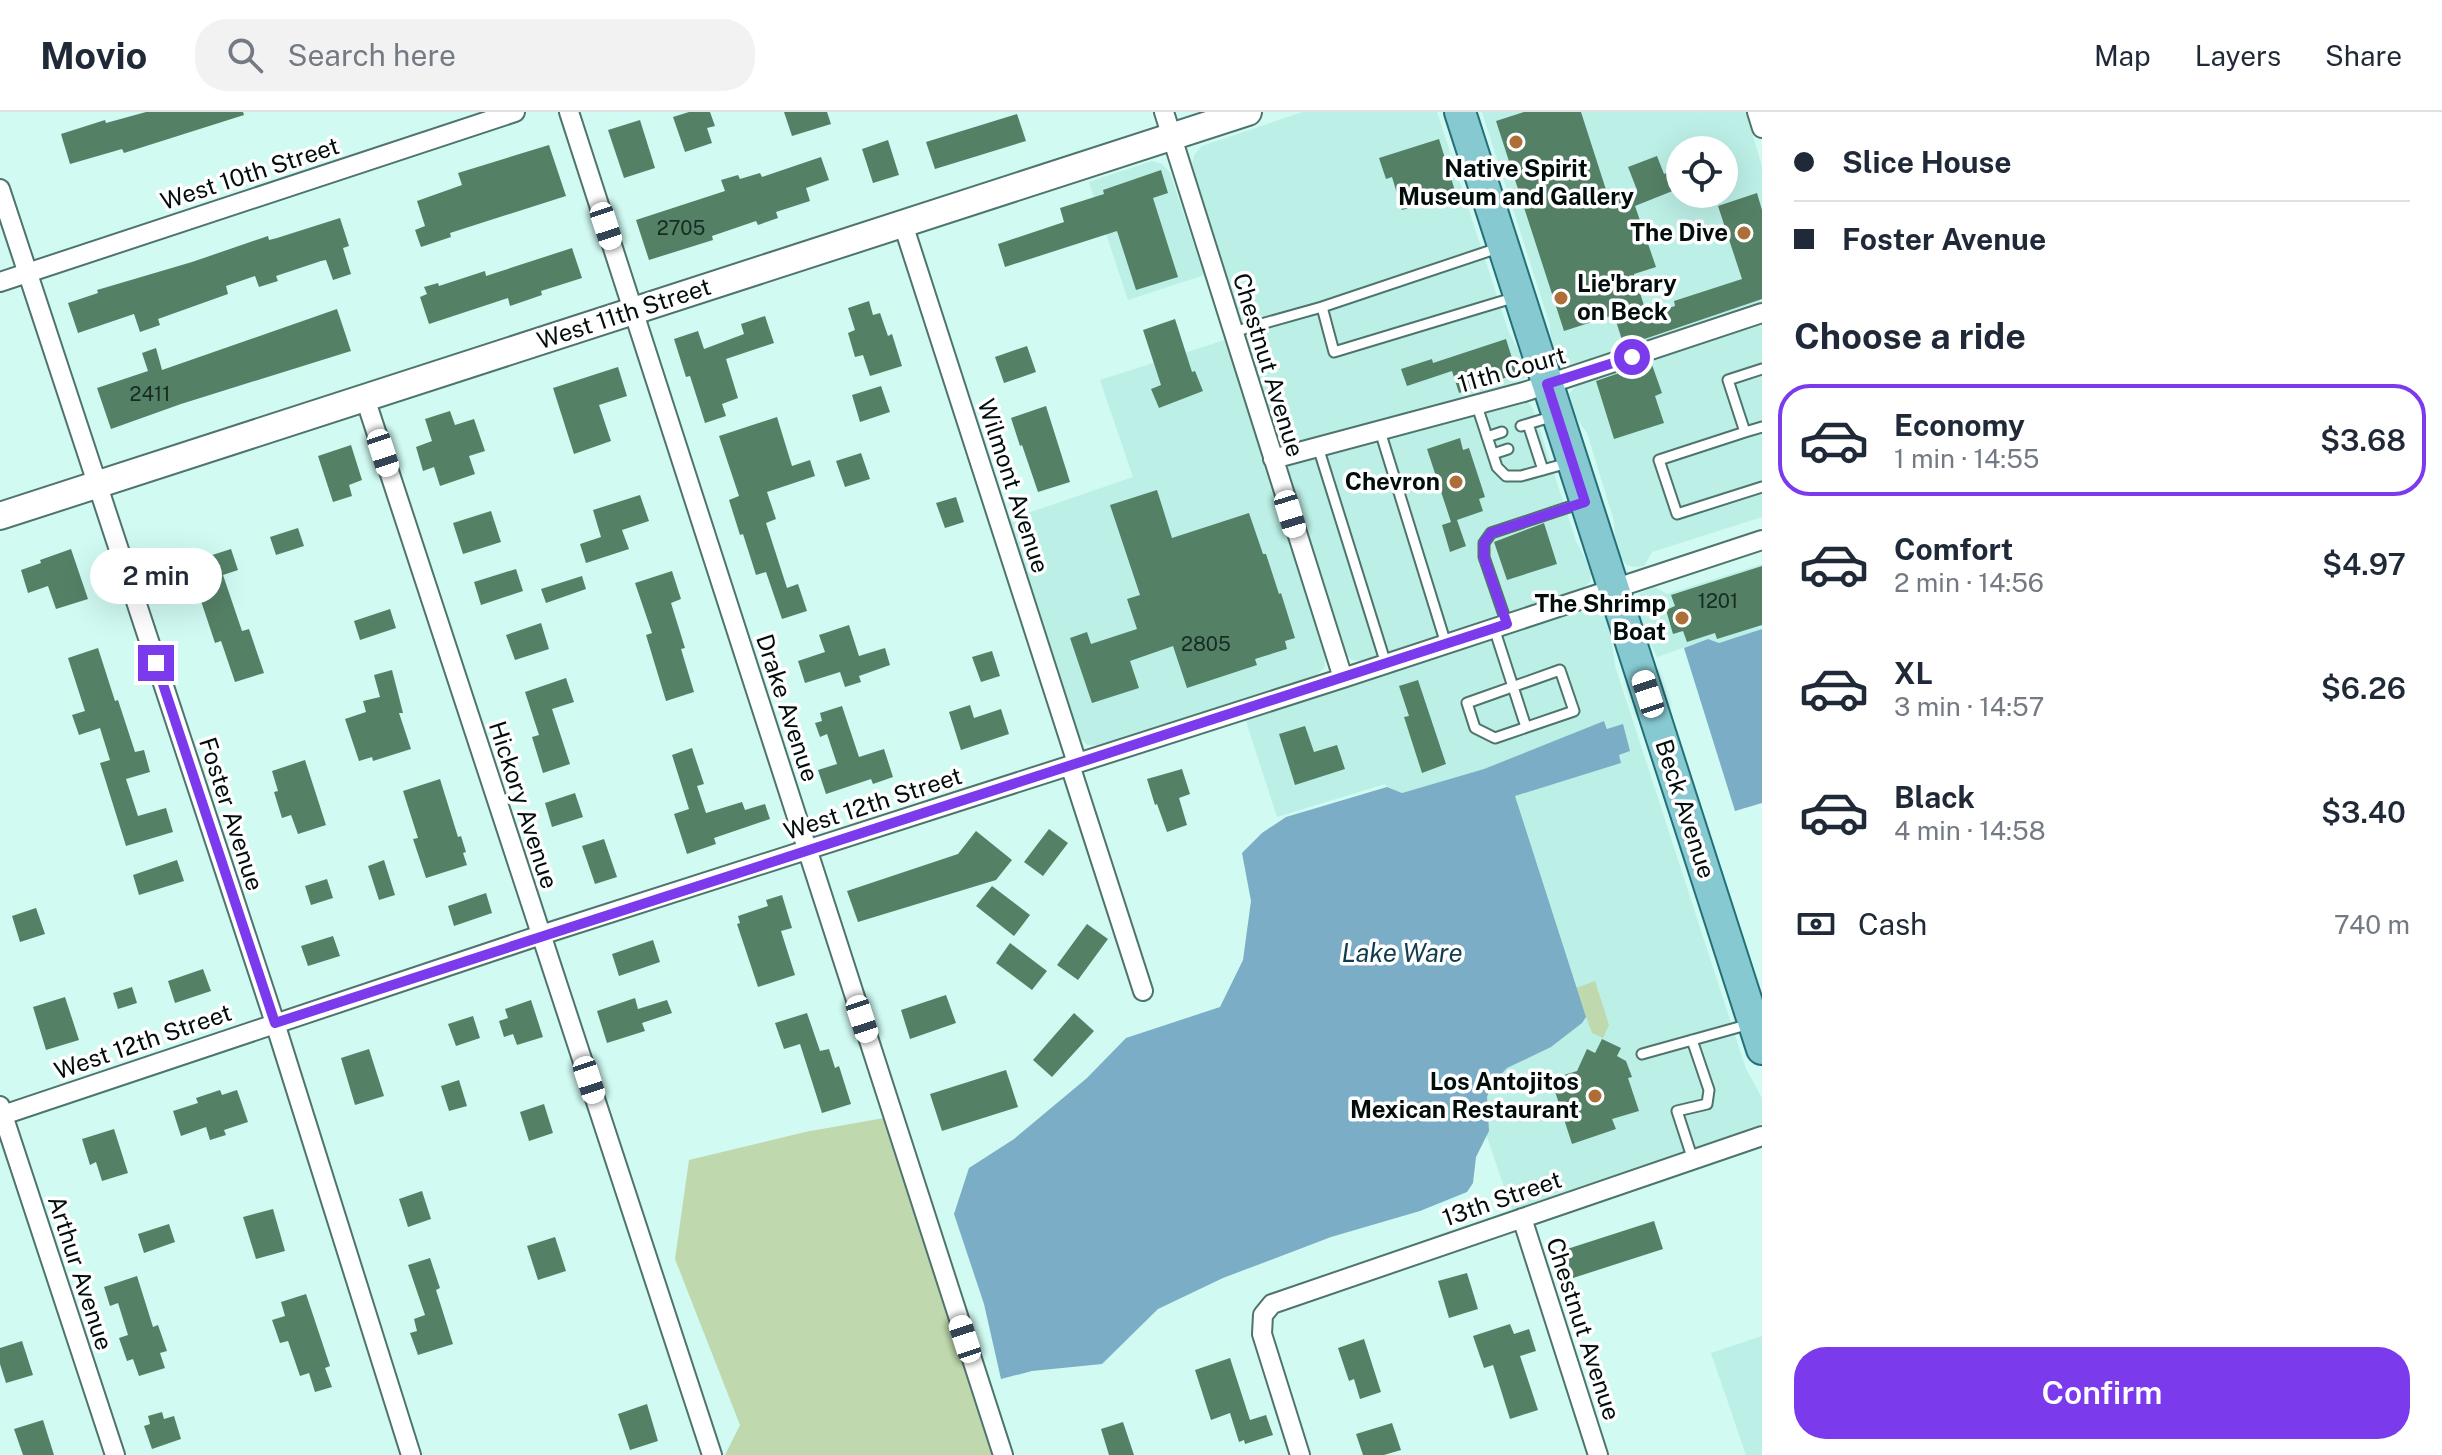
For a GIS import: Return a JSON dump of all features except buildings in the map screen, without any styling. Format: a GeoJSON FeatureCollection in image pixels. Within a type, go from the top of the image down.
{"type":"FeatureCollection","features":[{"type":"Feature","properties":{"kind":"main road","name":"West 11th Street"},"geometry":{"type":"LineString","coordinates":[[0,516],[903,224],[1168,124],[1248,112]]}},
{"type":"Feature","properties":{"kind":"main road","name":"Beck Avenue"},"geometry":{"type":"LineString","coordinates":[[1460,112],[1758,1037]]}},
{"type":"Feature","properties":{"kind":"street","name":"West 10th Street"},"geometry":{"type":"LineString","coordinates":[[0,282],[515,112]]}},
{"type":"Feature","properties":{"kind":"street","name":"Drake Avenue"},"geometry":{"type":"LineString","coordinates":[[569,112],[1003,1455]]}},
{"type":"Feature","properties":{"kind":"street"},"geometry":{"type":"LineString","coordinates":[[1757,112],[1762,128]]}},
{"type":"Feature","properties":{"kind":"street","name":"Chestnut Avenue"},"geometry":{"type":"LineString","coordinates":[[1168,124],[1343,678]]}},
{"type":"Feature","properties":{"kind":"street","name":"Foster Avenue"},"geometry":{"type":"LineString","coordinates":[[0,189],[275,1023],[411,1455]]}},
{"type":"Feature","properties":{"kind":"street","name":"Wilmont Avenue"},"geometry":{"type":"LineString","coordinates":[[903,224],[1143,991]]}},
{"type":"Feature","properties":{"kind":"street","name":"11th Court"},"geometry":{"type":"LineString","coordinates":[[1273,459],[1477,406],[1762,313]]}},
{"type":"Feature","properties":{"kind":"street","name":"Hickory Avenue"},"geometry":{"type":"LineString","coordinates":[[365,398],[712,1455]]}},
{"type":"Feature","properties":{"kind":"street","name":"West 12th Street"},"geometry":{"type":"LineString","coordinates":[[1,1112],[1762,540]]}},
{"type":"Feature","properties":{"kind":"street","name":"Arthur Avenue"},"geometry":{"type":"LineString","coordinates":[[1,1112],[115,1455]]}},
{"type":"Feature","properties":{"kind":"street","name":"13th Street"},"geometry":{"type":"LineString","coordinates":[[1300,1455],[1262,1334],[1263,1315],[1269,1306],[1279,1300],[1762,1136]]}},
{"type":"Feature","properties":{"kind":"street","name":"Chestnut Avenue"},"geometry":{"type":"LineString","coordinates":[[1522,1218],[1598,1455]]}},
{"type":"Feature","properties":{"kind":"lane"},"geometry":{"type":"LineString","coordinates":[[1233,332],[1322,307],[1503,246]]}},
{"type":"Feature","properties":{"kind":"lane"},"geometry":{"type":"LineString","coordinates":[[1322,307],[1334,352],[1519,296]]}},
{"type":"Feature","properties":{"kind":"lane"},"geometry":{"type":"LineString","coordinates":[[1745,432],[1728,380],[1762,369]]}},
{"type":"Feature","properties":{"kind":"lane"},"geometry":{"type":"LineString","coordinates":[[1477,406],[1497,467],[1506,476],[1521,476],[1572,461]]}},
{"type":"Feature","properties":{"kind":"lane"},"geometry":{"type":"LineString","coordinates":[[1543,470],[1524,425],[1557,415]]}},
{"type":"Feature","properties":{"kind":"lane"},"geometry":{"type":"LineString","coordinates":[[1762,427],[1659,460],[1677,514],[1762,487]]}},
{"type":"Feature","properties":{"kind":"lane"},"geometry":{"type":"LineString","coordinates":[[1380,431],[1446,644]]}},
{"type":"Feature","properties":{"kind":"lane"},"geometry":{"type":"LineString","coordinates":[[1487,437],[1502,432]]}},
{"type":"Feature","properties":{"kind":"lane"},"geometry":{"type":"LineString","coordinates":[[1318,447],[1386,664]]}},
{"type":"Feature","properties":{"kind":"lane"},"geometry":{"type":"LineString","coordinates":[[1493,454],[1508,449]]}},
{"type":"Feature","properties":{"kind":"lane"},"geometry":{"type":"LineString","coordinates":[[1526,727],[1512,686],[1484,557],[1484,543],[1491,533],[1585,502]]}},
{"type":"Feature","properties":{"kind":"lane"},"geometry":{"type":"LineString","coordinates":[[1560,670],[1574,711],[1526,727],[1495,738],[1475,728],[1467,703],[1560,670]]}},
{"type":"Feature","properties":{"kind":"lane"},"geometry":{"type":"LineString","coordinates":[[1642,1054],[1692,1040],[1758,1037]]}},
{"type":"Feature","properties":{"kind":"lane"},"geometry":{"type":"LineString","coordinates":[[1692,1040],[1709,1090],[1707,1104],[1677,1111],[1693,1160]]}},
{"type":"Feature","properties":{"kind":"shaded area"},"geometry":{"type":"Polygon","coordinates":[[[1303,112],[1437,112],[1509,333],[1527,369],[1524,379],[1449,404],[1296,443],[1285,444],[1279,439],[1192,165],[1194,155],[1202,146],[1303,112]]]}},
{"type":"Feature","properties":{"kind":"shaded area"},"geometry":{"type":"Polygon","coordinates":[[[1482,112],[1746,112],[1762,167],[1762,306],[1571,366],[1559,364],[1551,345],[1550,325],[1482,112]]]}},
{"type":"Feature","properties":{"kind":"shaded area"},"geometry":{"type":"Polygon","coordinates":[[[1152,161],[1162,164],[1170,173],[1204,275],[1128,300],[1089,182],[1152,161]]]}},
{"type":"Feature","properties":{"kind":"shaded area"},"geometry":{"type":"Polygon","coordinates":[[[1762,325],[1762,517],[1652,552],[1644,566],[1627,565],[1621,558],[1614,521],[1587,433],[1572,412],[1568,399],[1570,393],[1577,385],[1595,378],[1762,325]]]}},
{"type":"Feature","properties":{"kind":"shaded area"},"geometry":{"type":"Polygon","coordinates":[[[1225,340],[1326,656],[1324,668],[1315,676],[1101,745],[1088,745],[1079,738],[1008,520],[1133,477],[1100,380],[1225,340]]]}},
{"type":"Feature","properties":{"kind":"shaded area"},"geometry":{"type":"Polygon","coordinates":[[[1525,403],[1533,409],[1576,541],[1591,574],[1590,582],[1581,590],[1363,661],[1352,660],[1347,656],[1285,467],[1525,403]]]}},
{"type":"Feature","properties":{"kind":"shaded area"},"geometry":{"type":"Polygon","coordinates":[[[1762,564],[1762,629],[1719,643],[1708,639],[1657,657],[1636,605],[1640,593],[1655,587],[1667,594],[1762,564]]]}},
{"type":"Feature","properties":{"kind":"shaded area"},"geometry":{"type":"Polygon","coordinates":[[[1593,609],[1604,615],[1611,636],[1615,666],[1746,1069],[1762,1098],[1762,1124],[1513,1213],[1450,1029],[1576,988],[1514,796],[1620,763],[1605,721],[1484,769],[1402,793],[1385,784],[1277,817],[1245,718],[1593,609]]]}},
{"type":"Feature","properties":{"kind":"shaded area"},"geometry":{"type":"Polygon","coordinates":[[[1762,1336],[1762,1455],[1746,1455],[1711,1353],[1762,1336]]]}},
{"type":"Feature","properties":{"kind":"green space"},"geometry":{"type":"Polygon","coordinates":[[[1595,981],[1609,1025],[1603,1038],[1592,1033],[1576,988],[1595,981]]]}},
{"type":"Feature","properties":{"kind":"green space"},"geometry":{"type":"Polygon","coordinates":[[[884,1118],[993,1455],[725,1455],[740,1425],[675,1259],[689,1160],[805,1132],[884,1118]]]}},
{"type":"Feature","properties":{"kind":"water"},"geometry":{"type":"Polygon","coordinates":[[[1762,629],[1762,803],[1735,811],[1684,648],[1708,639],[1719,643],[1762,629]]]}},
{"type":"Feature","properties":{"kind":"water","name":"Lake Ware"},"geometry":{"type":"Polygon","coordinates":[[[1604,721],[1607,729],[1623,724],[1630,751],[1619,755],[1621,763],[1515,796],[1586,1017],[1551,1047],[1507,1068],[1492,1084],[1487,1097],[1489,1131],[1476,1157],[1473,1183],[1467,1192],[1420,1211],[1331,1237],[1223,1278],[1158,1309],[1102,1364],[1032,1371],[1001,1379],[984,1304],[954,1214],[969,1168],[1014,1139],[1087,1078],[1126,1038],[1220,1007],[1243,960],[1251,901],[1242,853],[1262,833],[1286,817],[1387,787],[1402,793],[1484,769],[1604,721]]]}},
{"type":"Feature","properties":{"kind":"place","name":"Native Spirit Museum and Gallery"},"geometry":{"type":"Point","coordinates":[1516,142]}},
{"type":"Feature","properties":{"kind":"place","name":"The Dive"},"geometry":{"type":"Point","coordinates":[1744,233]}},
{"type":"Feature","properties":{"kind":"place","name":"Lie'brary on Beck"},"geometry":{"type":"Point","coordinates":[1561,298]}},
{"type":"Feature","properties":{"kind":"place","name":"Chevron"},"geometry":{"type":"Point","coordinates":[1456,482]}},
{"type":"Feature","properties":{"kind":"place","name":"The Shrimp Boat"},"geometry":{"type":"Point","coordinates":[1682,618]}},
{"type":"Feature","properties":{"kind":"place","name":"Los Antojitos Mexican Restaurant"},"geometry":{"type":"Point","coordinates":[1595,1096]}},
{"type":"Feature","properties":{"kind":"route"},"geometry":{"type":"LineString","coordinates":[[156,663],[275,1023],[1507,624],[1484,557],[1484,543],[1491,533],[1585,502],[1547,384],[1632,357]]}}]}
